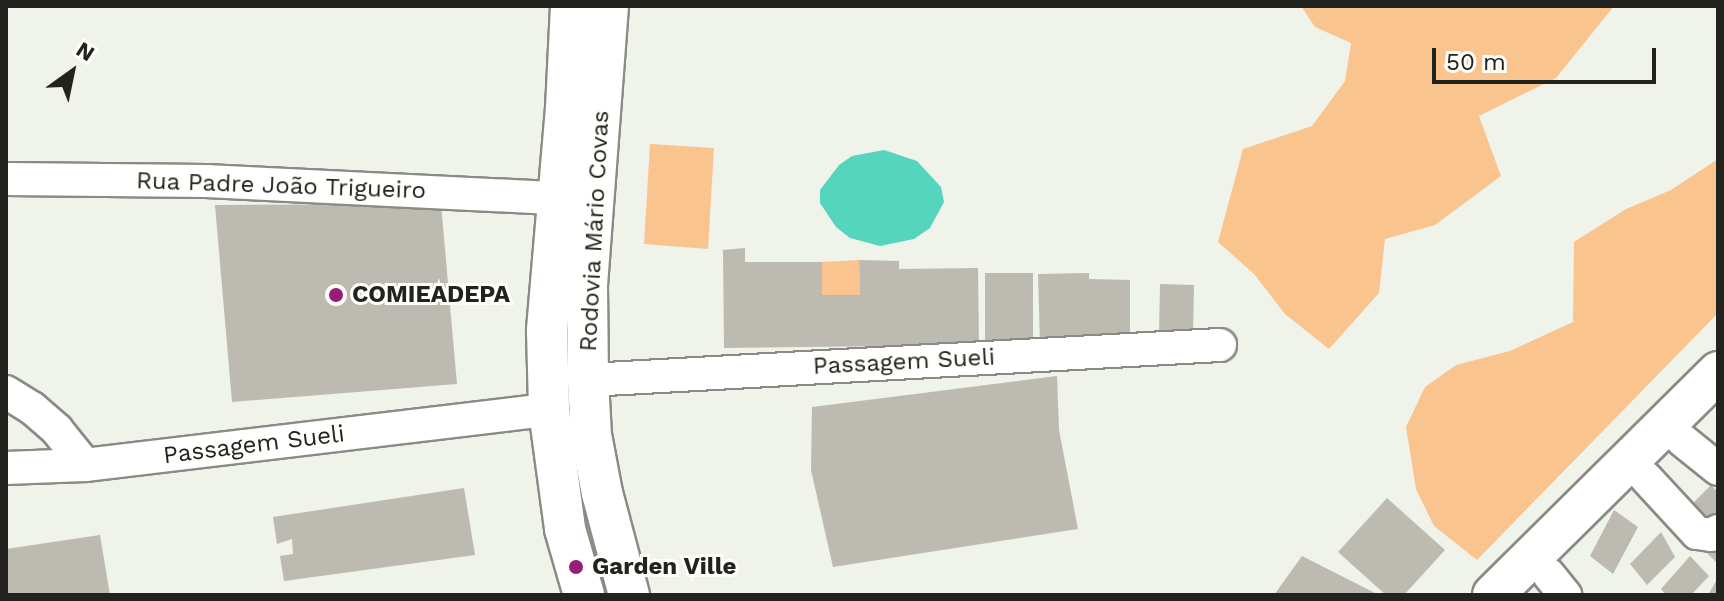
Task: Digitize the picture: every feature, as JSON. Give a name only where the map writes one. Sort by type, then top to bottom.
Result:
[{"type":"main road","name":"Rodovia Mário Covas","points":[[571,6],[566,108],[547,331],[549,410],[565,529],[584,595]]},
{"type":"main road","name":"Rodovia Mário Covas","points":[[608,6],[587,286],[588,380],[591,435],[602,493],[629,595]]},
{"type":"main road","points":[[1493,595],[1718,372]]},
{"type":"main road","points":[[1548,588],[1718,403]]},
{"type":"street","name":"Rua Padre João Trigueiro","points":[[6,179],[206,181],[557,198]]},
{"type":"street","name":"Passagem Sueli","points":[[588,380],[1220,345]]},
{"type":"street","points":[[6,392],[32,408],[57,430],[85,465]]},
{"type":"street","name":"Passagem Sueli","points":[[6,468],[85,465],[549,410]]},
{"type":"street","points":[[1682,440],[1718,469]]},
{"type":"street","points":[[1646,478],[1697,533],[1711,535],[1718,531]]},
{"type":"shaded area","points":[[1301,6],[1614,6],[1556,78],[1479,116],[1501,176],[1435,225],[1385,239],[1379,293],[1329,349],[1285,314],[1254,274],[1218,242],[1243,149],[1312,126],[1345,81],[1351,43],[1315,27]]},
{"type":"shaded area","points":[[650,144],[714,148],[708,249],[644,244]]},
{"type":"shaded area","points":[[884,150],[917,161],[941,187],[944,202],[930,228],[914,239],[880,246],[850,238],[836,227],[820,203],[820,190],[839,165],[852,156]]},
{"type":"shaded area","points":[[1718,159],[1718,313],[1477,560],[1434,526],[1416,489],[1406,427],[1425,387],[1456,365],[1510,351],[1573,322],[1574,242],[1626,209],[1671,190]]},
{"type":"shaded area","points":[[859,260],[860,295],[822,295],[822,262]]},
{"type":"building","name":"COMIEADEPA","points":[[441,204],[457,384],[232,402],[215,205]]},
{"type":"building","points":[[745,248],[745,262],[822,262],[822,295],[860,295],[859,260],[899,261],[899,269],[978,268],[979,345],[724,348],[723,250]]},
{"type":"building","points":[[985,273],[1033,273],[1033,346],[985,346]]},
{"type":"building","points":[[1089,273],[1089,279],[1130,280],[1130,344],[1040,344],[1038,274]]},
{"type":"building","points":[[1160,284],[1194,285],[1193,338],[1159,337]]},
{"type":"building","points":[[1057,376],[1059,430],[1078,529],[833,567],[811,470],[812,407]]},
{"type":"building","points":[[1711,485],[1718,492],[1718,564],[1675,521]]},
{"type":"building","points":[[464,488],[475,555],[284,581],[280,556],[293,554],[292,539],[277,544],[273,517]]},
{"type":"building","points":[[1387,498],[1445,550],[1404,595],[1386,595],[1338,552]]},
{"type":"building","points":[[1614,510],[1638,527],[1613,574],[1590,556]]},
{"type":"building","points":[[1661,532],[1675,557],[1647,585],[1630,564]]},
{"type":"building","points":[[100,535],[110,595],[6,595],[6,549]]},
{"type":"building","points":[[1302,556],[1379,595],[1274,595]]},
{"type":"building","points":[[1690,556],[1709,576],[1691,595],[1666,595],[1661,589]]},
{"type":"building","points":[[1716,581],[1718,595],[1708,595]]},
{"type":"place","name":"COMIEADEPA","points":[[336,295]]},
{"type":"place","name":"Garden Ville","points":[[576,567]]}]
